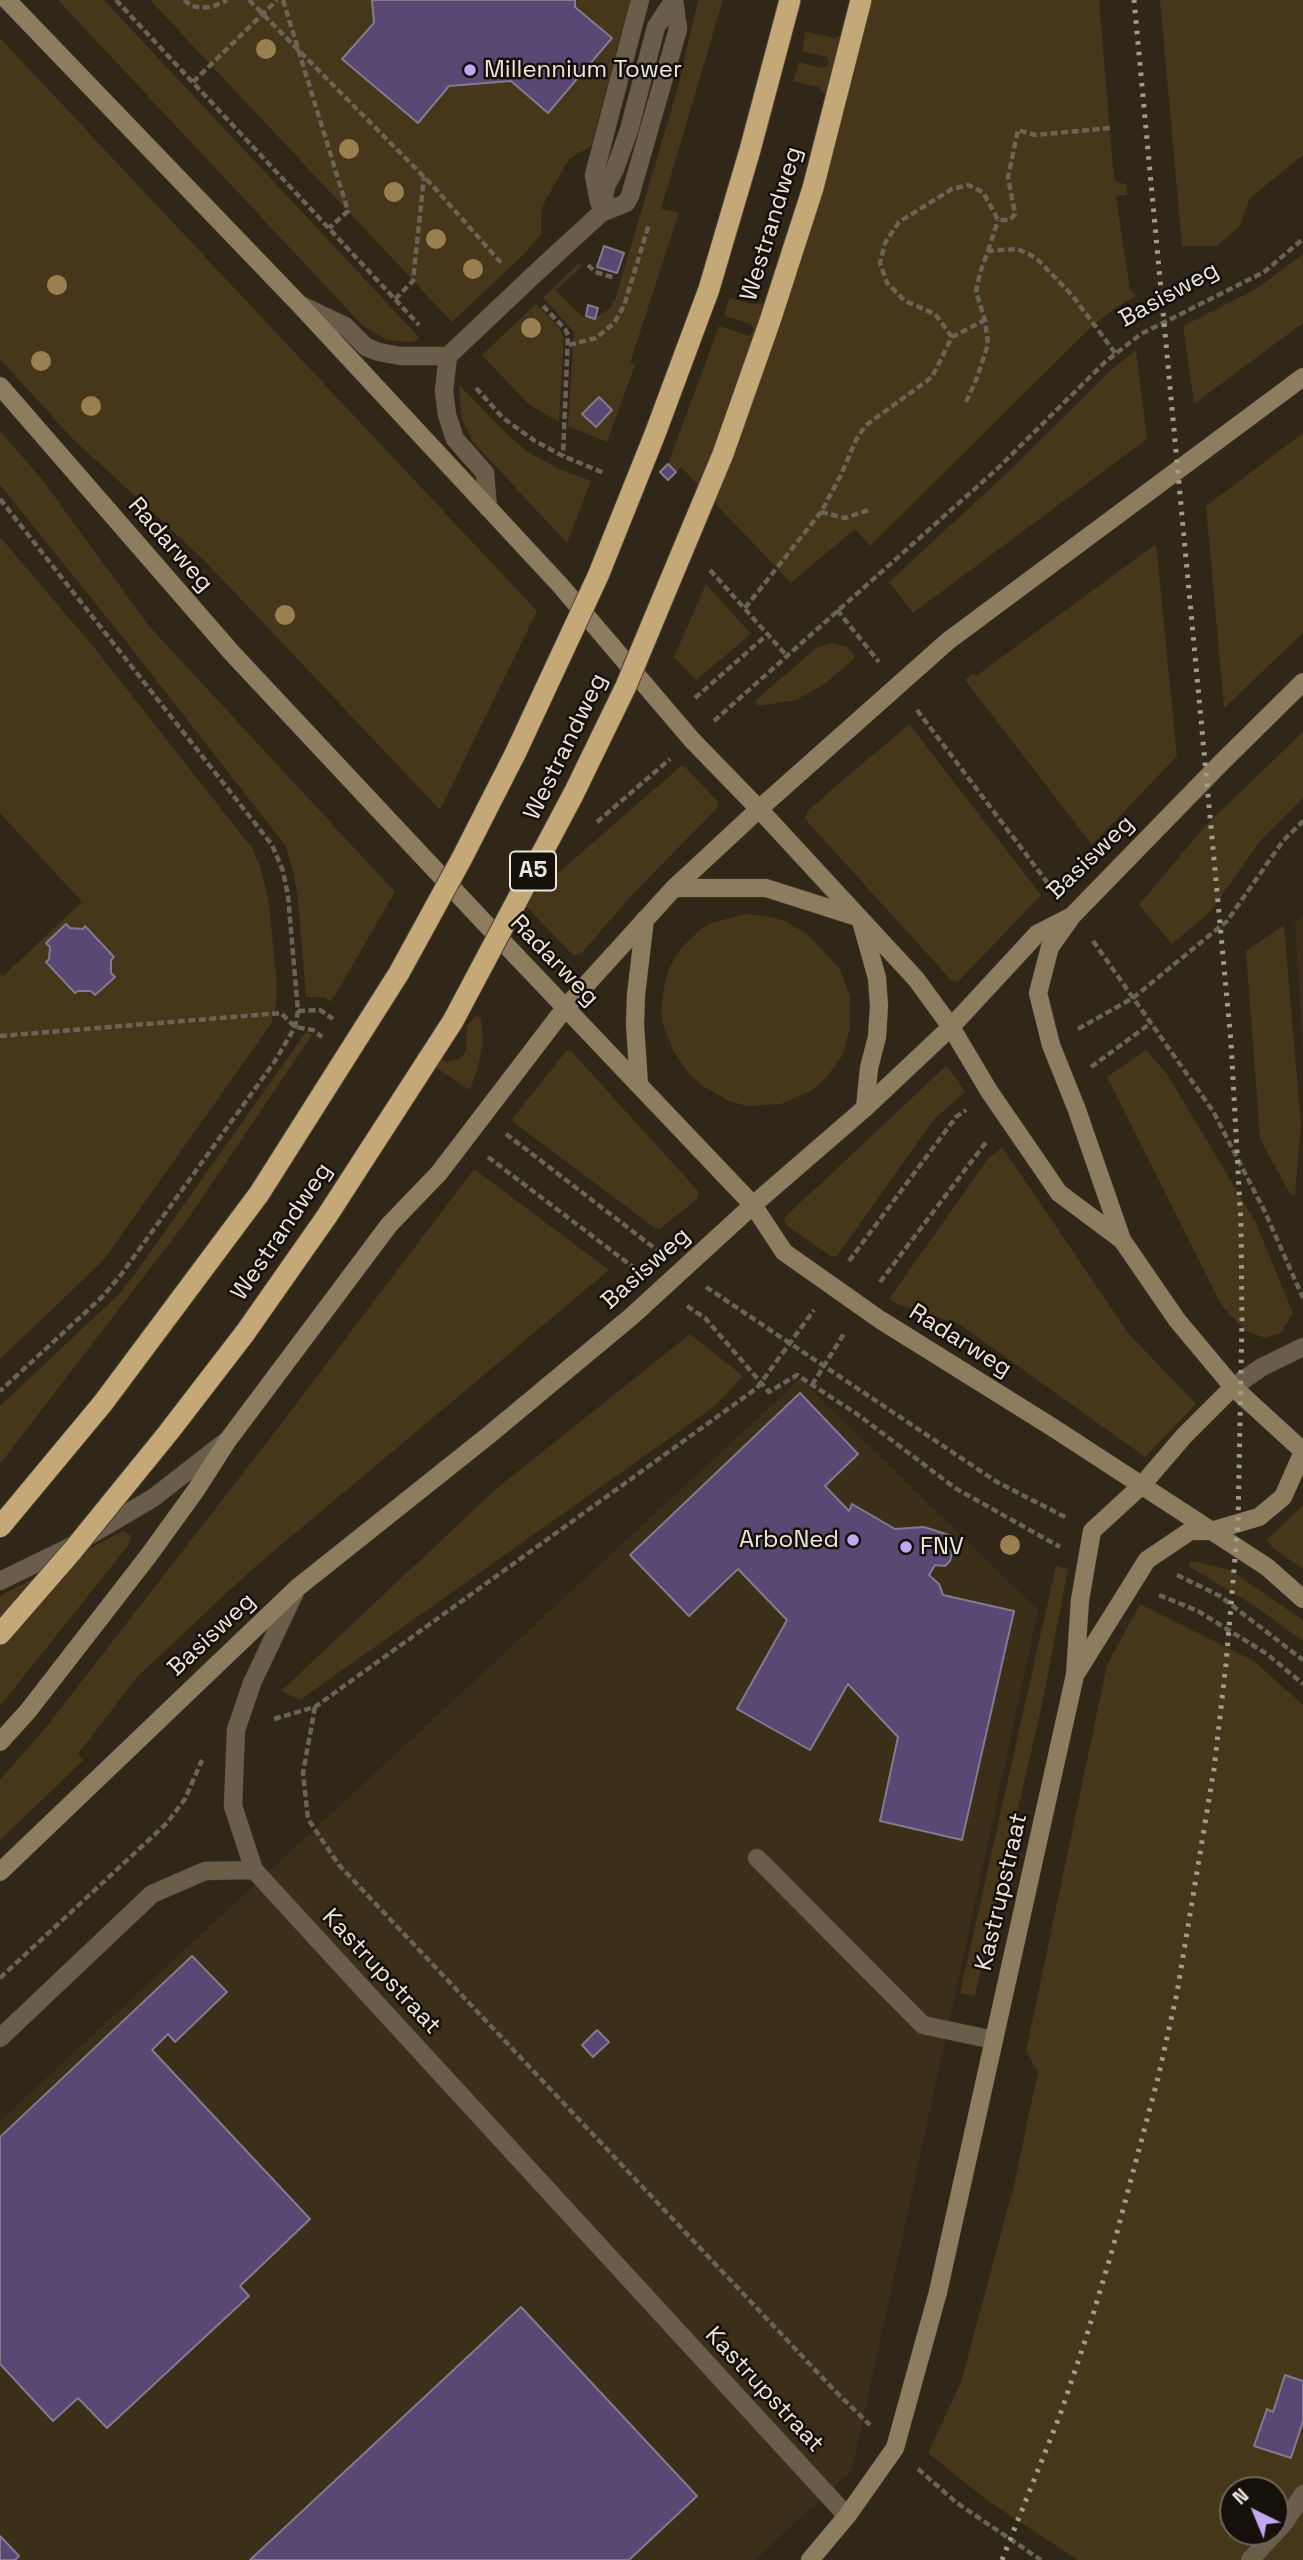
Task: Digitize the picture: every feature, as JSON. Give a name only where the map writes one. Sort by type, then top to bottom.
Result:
[{"type":"highway","name":"Westrandweg","points":[[0,1527],[103,1403],[259,1194],[399,973],[462,858],[516,752],[598,576],[655,433],[709,289],[790,0]]},
{"type":"highway","name":"Westrandweg","points":[[0,1634],[73,1550],[168,1433],[245,1333],[327,1216],[453,1021],[561,817],[631,674],[723,454],[813,188],[861,0]]},
{"type":"street","points":[[7,0],[300,305],[560,585],[692,740],[759,808],[916,979],[951,1027],[989,1091],[1059,1193],[1122,1240]]},
{"type":"street","points":[[601,213],[593,175],[640,0]]},
{"type":"street","points":[[488,508],[485,473],[455,439],[447,415],[444,391],[447,356],[601,213],[626,204],[638,175],[678,29],[674,0]]},
{"type":"street","points":[[601,213],[606,186],[629,130],[656,27],[674,0]]},
{"type":"street","points":[[300,305],[345,326],[366,347],[379,352],[400,356],[447,356]]},
{"type":"street","points":[[0,1742],[28,1711],[149,1555],[228,1440],[389,1225],[439,1173],[565,1009],[674,888],[759,808],[948,641],[1303,377]]},
{"type":"street","name":"Radarweg","points":[[0,386],[232,653],[565,1009],[753,1205],[784,1252],[831,1286],[1267,1567],[1303,1599]]},
{"type":"street","name":"Basisweg","points":[[0,1871],[297,1588],[489,1435],[632,1316],[753,1205],[865,1108],[951,1027],[1037,934],[1072,916],[1303,682]]},
{"type":"street","points":[[674,888],[766,888],[860,918]]},
{"type":"street","points":[[1072,916],[1050,947],[1038,993],[1051,1045],[1122,1240],[1177,1320],[1233,1387],[1303,1451],[1283,1497],[1259,1517],[1211,1531]]},
{"type":"street","points":[[860,918],[877,978],[880,1006],[865,1108]]},
{"type":"street","points":[[639,1086],[636,995],[645,919]]},
{"type":"street","points":[[1092,1531],[1142,1485],[1184,1436],[1233,1387],[1262,1367],[1303,1347]]},
{"type":"street","points":[[0,1581],[68,1548],[153,1498],[228,1440]]},
{"type":"street","name":"Kastrupstraat","points":[[297,1588],[252,1684],[236,1730],[233,1806],[254,1870],[847,2516],[895,2448],[938,2292],[1075,1675],[1080,1600],[1092,1531]]},
{"type":"street","name":"Kastrupstraat","points":[[1075,1675],[1147,1560],[1190,1531],[1211,1531]]},
{"type":"street","points":[[757,1858],[923,2025],[994,2040]]},
{"type":"street","points":[[0,2038],[152,1894],[205,1871],[254,1870]]},
{"type":"street","points":[[1250,2560],[1285,2522],[1303,2494]]},
{"type":"street","points":[[810,2560],[847,2516]]},
{"type":"path","points":[[117,0],[503,418],[535,441]]},
{"type":"path","points":[[184,0],[201,8],[227,0]]},
{"type":"path","points":[[249,0],[424,177],[565,329],[568,335],[562,456]]},
{"type":"path","points":[[193,82],[276,0]]},
{"type":"path","points":[[283,0],[348,211],[329,228]]},
{"type":"path","points":[[998,220],[1010,220],[1015,214],[1008,177],[1017,130],[1035,135],[1110,128]]},
{"type":"path","points":[[395,299],[413,281],[424,177]]},
{"type":"path","points":[[952,337],[935,314],[905,301],[887,283],[880,263],[885,243],[899,222],[953,189],[968,185],[983,192],[998,220],[976,292],[985,320],[988,344],[966,402]]},
{"type":"path","name":"Basisweg","points":[[787,656],[997,469],[1105,362],[1141,334],[1264,272],[1303,239]]},
{"type":"path","points":[[988,251],[1017,249],[1038,260],[1072,295],[1115,354]]},
{"type":"path","points":[[745,608],[821,512],[865,426],[932,377],[952,337],[985,320]]},
{"type":"path","points":[[0,499],[272,845],[283,871],[288,896],[298,1011],[295,1027],[275,1061],[128,1266],[102,1297],[0,1391]]},
{"type":"path","points":[[821,512],[845,518],[870,509]]},
{"type":"path","points":[[837,610],[899,685],[1072,916],[1103,953],[1213,1111],[1265,1212],[1303,1296]]},
{"type":"path","points":[[674,717],[768,634]]},
{"type":"path","points":[[1051,1045],[1133,998],[1227,921],[1283,841],[1303,821]]},
{"type":"path","points":[[1067,1084],[1151,1023]]},
{"type":"path","points":[[0,1978],[167,1823],[184,1799],[201,1762],[215,1742],[236,1730],[315,1707],[757,1388],[956,1117],[989,1091]]},
{"type":"path","points":[[483,1117],[682,1269],[789,1345],[998,1482],[1092,1531]]},
{"type":"path","points":[[813,1385],[862,1306],[983,1143],[1010,1122]]},
{"type":"path","points":[[797,1375],[857,1414],[955,1488],[1086,1561]]},
{"type":"path","points":[[1147,1560],[1220,1596],[1303,1660]]},
{"type":"path","points":[[1132,1583],[1198,1611],[1267,1654],[1303,1684]]},
{"type":"path","points":[[315,1707],[303,1773],[308,1819],[339,1865],[835,2391],[957,2503],[1041,2560]]},
{"type":"shaded area","points":[[58,0],[104,0],[418,336],[418,340],[387,340],[363,326]]},
{"type":"shaded area","points":[[150,0],[372,0],[374,23],[343,59],[418,123],[449,86],[511,81],[548,113],[612,38],[575,7],[575,0],[630,0],[591,146],[569,159],[543,205],[541,234],[524,254],[452,322]]},
{"type":"shaded area","points":[[698,0],[723,0],[661,209],[679,213],[630,363],[635,365],[607,442],[568,426],[574,332],[543,298],[579,263],[582,266],[556,290],[576,311],[583,317],[595,318],[609,309],[615,300],[678,87]]},
{"type":"shaded area","points":[[853,0],[1099,0],[1115,181],[1127,185],[1127,195],[1116,196],[1130,290],[1136,296],[1115,308],[1089,329],[870,546],[855,529],[791,583],[681,467],[676,472],[668,464],[719,326],[749,336],[754,331],[751,324],[724,316],[799,62],[822,68],[829,64],[827,57],[802,51],[806,29]]},
{"type":"shaded area","points":[[1160,0],[1303,0],[1303,155],[1250,198],[1240,226],[1217,246],[1182,246]]},
{"type":"shaded area","points":[[0,38],[537,611],[440,810],[205,561],[72,438],[0,359]]},
{"type":"shaded area","points":[[1303,254],[1303,323],[1194,404],[1183,326],[1256,289]]},
{"type":"shaded area","points":[[536,304],[559,327],[564,338],[559,422],[528,404],[482,355]]},
{"type":"shaded area","points":[[1136,350],[1147,439],[913,613],[889,582],[1007,473],[1112,369]]},
{"type":"shaded area","points":[[459,385],[528,452],[557,468],[591,481],[567,543],[473,442],[461,417]]},
{"type":"shaded area","points":[[0,431],[41,478],[149,626],[395,892],[331,1002],[324,997],[306,997],[298,900],[285,845],[0,485]]},
{"type":"shaded area","points":[[1303,433],[1303,633],[1224,708],[1206,506]]},
{"type":"shaded area","points":[[0,537],[92,645],[252,848],[268,897],[277,982],[276,1005],[271,1024],[103,1261],[0,1359],[0,974],[3,976],[82,902],[0,813]]},
{"type":"shaded area","points":[[1156,544],[1177,756],[1092,845],[965,680],[973,673],[976,676]]},
{"type":"shaded area","points":[[706,584],[751,634],[696,680],[674,657]]},
{"type":"shaded area","points":[[831,643],[847,647],[854,654],[854,659],[823,685],[796,700],[757,706],[756,700],[816,648]]},
{"type":"shaded area","points":[[910,725],[1041,895],[958,982],[951,980],[805,819],[807,812],[830,791]]},
{"type":"shaded area","points":[[1303,732],[1303,798],[1260,841],[1210,912],[1172,944],[1139,905],[1206,825]]},
{"type":"shaded area","points":[[681,766],[718,802],[717,808],[631,896],[581,954],[573,955],[526,906],[526,901]]},
{"type":"shaded area","points":[[745,914],[785,921],[807,934],[840,969],[850,996],[850,1028],[842,1056],[825,1079],[811,1091],[781,1104],[746,1106],[727,1100],[703,1086],[689,1074],[674,1052],[663,1025],[661,1009],[665,983],[669,968],[682,947],[711,923]]},
{"type":"shaded area","points":[[1303,915],[1303,1052],[1295,923]]},
{"type":"shaded area","points":[[1284,925],[1301,1125],[1295,1195],[1289,1192],[1260,1139],[1246,951]]},
{"type":"shaded area","points":[[476,1016],[481,1018],[483,1042],[477,1071],[468,1089],[416,1054],[421,1050],[447,1062],[461,1058],[466,1051],[467,1026]]},
{"type":"shaded area","points":[[306,1032],[312,1035],[185,1223],[0,1464],[0,1406],[118,1295],[132,1278]]},
{"type":"shaded area","points":[[567,1050],[572,1052],[699,1192],[697,1199],[660,1229],[655,1228],[513,1122],[513,1118]]},
{"type":"shaded area","points":[[1146,1050],[1167,1074],[1255,1221],[1293,1313],[1281,1333],[1265,1338],[1246,1331],[1222,1306],[1107,1077]]},
{"type":"shaded area","points":[[948,1067],[964,1093],[935,1118],[837,1256],[832,1257],[786,1225],[784,1218]]},
{"type":"shaded area","points":[[1002,1147],[1129,1334],[1196,1404],[1145,1457],[959,1324],[889,1299],[987,1160]]},
{"type":"shaded area","points":[[474,1169],[609,1270],[249,1572],[137,1677],[78,1754],[84,1760],[0,1840],[0,1780],[47,1726]]},
{"type":"shaded area","points":[[690,1334],[743,1376],[715,1406],[300,1700],[281,1691],[496,1489]]},
{"type":"shaded area","points":[[800,1379],[1038,1610],[852,2470],[755,2560],[0,2560],[0,2121]]},
{"type":"shaded area","points":[[1303,1505],[1303,1569],[1272,1547],[1267,1540]]},
{"type":"shaded area","points":[[123,1531],[132,1536],[127,1547],[0,1706],[0,1596]]},
{"type":"shaded area","points":[[1194,1561],[1230,1570],[1303,1620],[1303,1641],[1253,1605],[1190,1567],[1189,1563]]},
{"type":"shaded area","points":[[1056,1566],[1068,1569],[1043,1700],[975,1996],[960,1993]]},
{"type":"shaded area","points":[[1140,1604],[1254,1661],[1303,1705],[1303,2560],[1078,2560],[988,2501],[928,2453],[961,2382],[1014,2185],[1038,2072],[1026,2051],[1107,1665]]},
{"type":"pier","points":[[795,0],[856,0],[842,35],[834,38],[804,31],[794,19]]},
{"type":"pier","points":[[792,81],[819,87],[829,100],[767,303],[752,304],[730,298],[721,284],[771,102],[780,89]]},
{"type":"building","name":"Millennium Tower","points":[[372,0],[575,0],[575,7],[612,38],[548,113],[511,81],[449,86],[418,123],[342,59],[374,23]]},
{"type":"building","points":[[604,246],[624,253],[617,273],[597,267]]},
{"type":"building","points":[[588,305],[598,308],[595,319],[586,316]]},
{"type":"building","points":[[599,397],[612,410],[596,427],[582,414]]},
{"type":"building","points":[[668,464],[676,472],[668,480],[660,472]]},
{"type":"building","points":[[66,924],[70,928],[83,929],[85,926],[114,957],[111,960],[111,973],[115,977],[95,995],[91,991],[75,993],[46,962],[49,959],[50,947],[46,943]]},
{"type":"building","points":[[800,1393],[858,1454],[825,1486],[849,1511],[852,1504],[895,1529],[924,1527],[952,1536],[946,1545],[952,1553],[950,1561],[945,1566],[935,1565],[929,1575],[939,1584],[943,1595],[1014,1611],[962,1840],[880,1821],[898,1737],[848,1684],[810,1750],[737,1709],[787,1620],[738,1569],[689,1616],[630,1555]]},
{"type":"building","points":[[192,1956],[227,1992],[175,2042],[168,2034],[152,2050],[310,2219],[240,2286],[249,2296],[107,2428],[78,2398],[53,2421],[0,2364],[0,2137]]},
{"type":"building","points":[[597,2030],[609,2042],[593,2057],[582,2045]]},
{"type":"building","points":[[521,2307],[697,2496],[629,2560],[250,2560]]},
{"type":"building","points":[[1285,2375],[1303,2381],[1303,2421],[1291,2458],[1254,2446],[1267,2409],[1273,2412]]},
{"type":"building","points":[[0,2536],[19,2556],[15,2560],[0,2560]]},
{"type":"railway","points":[[1002,2560],[1060,2415],[1086,2338],[1158,2078],[1177,1993],[1214,1769],[1238,1522],[1241,1225],[1231,1042],[1134,0]]},
{"type":"place","name":"Millennium Tower","points":[[470,70]]},
{"type":"place","name":"ArboNed","points":[[853,1540]]},
{"type":"place","name":"FNV","points":[[906,1547]]}]
